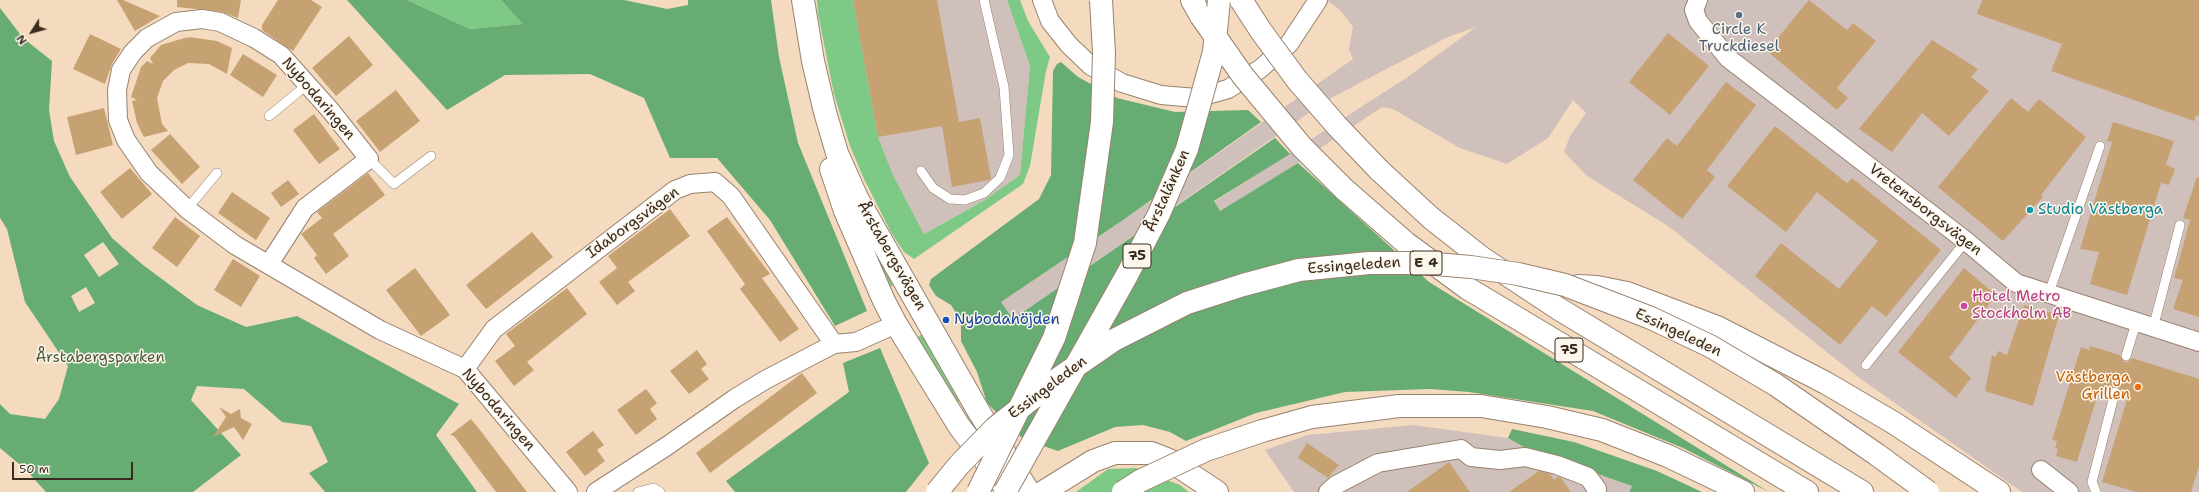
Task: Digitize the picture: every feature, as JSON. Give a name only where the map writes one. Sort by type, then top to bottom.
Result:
[{"type":"main road","name":"Årstabergsvägen","points":[[795,0],[804,67],[812,105],[844,211],[884,301],[896,324],[959,426],[1009,492]]},
{"type":"main road","name":"Årstabergsvägen","points":[[803,0],[813,61],[825,112],[837,153],[875,231],[979,412],[1029,492]]},
{"type":"main road","points":[[978,492],[1054,338],[1084,243],[1102,122],[1104,53],[1102,0]]},
{"type":"main road","name":"Årstalänken","points":[[1005,492],[1127,275],[1159,214],[1188,149],[1214,52],[1219,0]]},
{"type":"main road","name":"75","points":[[1241,0],[1297,80],[1336,126],[1379,170],[1431,218],[1482,258],[1559,309],[1862,492]]},
{"type":"main road","name":"75","points":[[1196,8],[1248,82],[1302,148],[1344,189],[1406,243],[1467,288],[1807,492]]},
{"type":"main road","name":"Essingeleden","points":[[937,492],[959,465],[995,428],[1053,382],[1114,340],[1187,303],[1243,285],[1299,270],[1369,263],[1423,263],[1471,267],[1518,274],[1564,285],[1651,318],[1710,346],[1776,385],[1928,492]]},
{"type":"main road","points":[[1564,285],[1597,287],[1626,293],[1717,327],[1846,395],[1894,423],[1997,491]]},
{"type":"main road","points":[[896,324],[922,312]]},
{"type":"main road","points":[[1123,492],[1140,481],[1206,450],[1262,431],[1312,417],[1399,406],[1481,406],[1540,416],[1602,430],[1668,456],[1743,492]]},
{"type":"main road","points":[[1043,492],[1093,461],[1115,454],[1134,452],[1150,453],[1169,460],[1217,492]]},
{"type":"street","points":[[1042,0],[1050,21],[1069,45],[1091,66],[1122,83],[1161,94],[1196,98],[1228,89],[1260,69],[1289,44],[1305,22],[1318,0]]},
{"type":"street","name":"Vretensborgsvägen","points":[[1696,5],[1701,27],[1728,58],[1966,241],[2016,283],[2136,323],[2199,342]]},
{"type":"street","name":"Nybodaringen","points":[[369,159],[308,84],[281,55],[254,38],[220,22],[202,19],[176,22],[159,30],[133,52],[121,70],[117,90],[118,120],[126,140],[149,173],[187,209],[235,245],[380,330],[465,369],[568,492]]},
{"type":"street","points":[[269,264],[305,208],[369,159]]},
{"type":"street","name":"Idaborgsvägen","points":[[465,369],[494,329],[675,190],[690,184],[716,182],[731,196],[834,344]]},
{"type":"street","points":[[596,492],[667,446],[734,399],[834,344],[856,342],[896,324]]},
{"type":"street","points":[[1337,490],[1378,463],[1461,449],[1471,456],[1500,460],[1525,457],[1557,465],[1588,477],[1597,489],[1596,492]]},
{"type":"street","points":[[2041,470],[2070,492]]},
{"type":"lane","points":[[921,171],[933,188],[944,196],[950,199],[965,200],[984,193],[1000,178],[1009,155],[1004,87],[984,0]]},
{"type":"lane","points":[[268,116],[308,84]]},
{"type":"lane","points":[[2049,294],[2100,146]]},
{"type":"lane","name":"Nybodaringen","points":[[369,159],[394,184],[431,156]]},
{"type":"lane","points":[[187,209],[217,173]]},
{"type":"lane","points":[[2153,328],[2180,224]]},
{"type":"lane","points":[[1866,365],[1966,241]]},
{"type":"lane","points":[[2126,356],[2136,323]]},
{"type":"lane","points":[[2096,492],[2092,482],[2115,392]]},
{"type":"lane","points":[[638,492],[652,488],[660,492]]},
{"type":"shaded area","points":[[853,0],[1007,0],[1030,66],[1020,175],[983,201],[924,234],[893,175],[878,137]]},
{"type":"shaded area","points":[[1326,0],[2199,0],[2199,492],[2022,492],[1862,380],[1668,226],[1587,176],[1564,152],[1570,136],[1586,113],[1573,100],[1548,138],[1507,164],[1460,148],[1393,109],[1382,107],[1298,163],[1220,211],[1214,202],[1406,78],[1476,27],[1448,37],[1329,99],[1013,319],[1001,302],[1123,220],[1353,59],[1349,50],[1353,27],[1340,10]]},
{"type":"shaded area","points":[[1413,425],[1508,438],[1529,450],[1632,486],[1629,492],[1294,492],[1265,450],[1308,435]]},
{"type":"green space","points":[[347,0],[407,0],[470,29],[523,24],[501,0],[624,0],[667,9],[688,5],[688,0],[771,0],[779,57],[798,143],[867,311],[835,326],[770,220],[717,158],[670,158],[644,98],[590,74],[505,75],[447,110]]},
{"type":"green space","points":[[407,0],[501,0],[524,24],[470,29]]},
{"type":"green space","points":[[817,0],[853,0],[878,137],[893,175],[924,234],[983,201],[1020,175],[1030,66],[1007,0],[1020,0],[1028,21],[1050,57],[1046,71],[1030,166],[1023,184],[914,259],[904,252],[892,234],[864,179],[850,146],[834,94],[818,14]]},
{"type":"green space","name":"Årstabergsparken","points":[[0,8],[23,38],[52,61],[49,110],[54,141],[70,177],[112,238],[143,265],[197,305],[246,327],[297,316],[459,404],[436,435],[477,492],[325,492],[309,473],[328,462],[311,426],[282,422],[244,389],[197,386],[191,400],[241,455],[193,492],[46,492],[25,469],[0,448],[0,404],[10,414],[45,419],[59,399],[68,366],[25,302],[7,229],[0,218]],"holes":[[[103,242],[119,264],[99,277],[84,255]],[[86,287],[95,303],[79,312],[71,296]]]},
{"type":"green space","points":[[1061,62],[1078,77],[1117,98],[1175,112],[1248,110],[1261,122],[1123,220],[1001,302],[1013,319],[1275,138],[1290,154],[1214,201],[1220,211],[1298,163],[1429,282],[1769,492],[1683,448],[1593,411],[1469,392],[1430,389],[1345,392],[1256,413],[1186,441],[1170,432],[1143,425],[1115,427],[1058,451],[1023,439],[987,403],[977,372],[961,341],[961,326],[959,318],[951,305],[936,296],[929,285],[931,279],[1039,199],[1051,175],[1053,71],[1057,64]]},
{"type":"green space","points":[[863,226],[894,285],[889,287]]},
{"type":"green space","points":[[925,331],[933,346],[941,369],[959,401],[957,404],[916,339]]},
{"type":"green space","points":[[880,348],[929,463],[906,492],[735,492],[726,481],[849,392],[843,363]]},
{"type":"green space","points":[[1512,429],[1574,442],[1657,471],[1702,492],[1629,492],[1632,486],[1529,450],[1508,438]]},
{"type":"green space","points":[[1136,468],[1180,485],[1189,492],[1076,492],[1108,469]]},
{"type":"building","points":[[117,0],[123,0],[160,16],[135,31]]},
{"type":"building","points":[[177,0],[241,0],[238,18],[222,12],[177,7]]},
{"type":"building","points":[[278,0],[311,0],[322,7],[293,51],[262,30],[262,25]]},
{"type":"building","points":[[853,0],[937,0],[959,122],[980,118],[991,178],[989,180],[952,187],[942,126],[878,137]]},
{"type":"building","points":[[1809,0],[1847,30],[1853,23],[1876,41],[1837,88],[1848,98],[1837,110],[1767,51]]},
{"type":"building","points":[[1982,0],[2199,0],[2199,116],[2196,115],[2194,121],[2051,71],[2062,44],[1977,14]]},
{"type":"building","points":[[1668,33],[1709,66],[1670,115],[1629,82]]},
{"type":"building","points":[[90,34],[121,49],[112,64],[105,84],[73,69]]},
{"type":"building","points":[[349,36],[373,65],[336,96],[312,68]]},
{"type":"building","points":[[188,37],[189,39],[189,37],[217,41],[232,48],[227,74],[209,64],[188,63],[174,70],[163,81],[157,98],[162,124],[168,131],[144,137],[137,123],[132,101],[137,100],[131,97],[141,67],[147,61],[153,64],[150,58],[161,45]]},
{"type":"building","points":[[1932,40],[1978,69],[1971,77],[1989,91],[1949,136],[1922,113],[1892,152],[1859,129]]},
{"type":"building","points":[[243,54],[277,75],[263,97],[230,75]]},
{"type":"building","points":[[1726,82],[1756,105],[1707,170],[1715,177],[1682,219],[1633,180],[1667,138],[1677,146]]},
{"type":"building","points":[[396,90],[420,121],[380,152],[356,121]]},
{"type":"building","points":[[2011,98],[2028,112],[2039,99],[2086,137],[2041,195],[2043,197],[2003,241],[1938,187]]},
{"type":"building","points":[[104,108],[113,145],[76,155],[67,117]]},
{"type":"building","points":[[314,114],[340,149],[319,164],[293,130]]},
{"type":"building","points":[[2113,122],[2174,141],[2166,164],[2175,169],[2169,185],[2161,183],[2127,295],[2090,284],[2099,252],[2080,249],[2112,142],[2107,141]]},
{"type":"building","points":[[1775,126],[1847,183],[1852,178],[1941,250],[1886,317],[1872,306],[1840,345],[1755,276],[1781,243],[1839,289],[1878,241],[1817,192],[1786,232],[1727,186]]},
{"type":"building","points":[[170,134],[200,167],[182,184],[151,150]]},
{"type":"building","points":[[130,168],[152,194],[122,219],[100,192]]},
{"type":"building","points":[[368,173],[385,195],[333,234],[349,256],[326,274],[314,258],[317,255],[301,234],[322,218],[317,212]]},
{"type":"building","points":[[2197,177],[2199,178],[2199,317],[2173,309],[2183,280],[2174,278],[2190,220],[2183,218]]},
{"type":"building","points":[[288,180],[299,194],[281,207],[271,193]]},
{"type":"building","points":[[232,192],[270,218],[256,240],[218,213]]},
{"type":"building","points":[[670,209],[690,236],[628,282],[635,291],[617,305],[599,282],[617,268],[608,256]]},
{"type":"building","points":[[175,217],[200,236],[177,267],[152,248]]},
{"type":"building","points":[[727,217],[770,274],[762,278],[799,329],[780,342],[740,289],[745,284],[707,231]]},
{"type":"building","points":[[532,232],[553,257],[486,309],[466,285]]},
{"type":"building","points":[[233,259],[260,276],[241,307],[214,290]]},
{"type":"building","points":[[415,268],[450,315],[421,336],[386,290]]},
{"type":"building","points":[[1964,268],[1996,295],[1949,358],[1971,378],[1956,398],[1898,352]]},
{"type":"building","points":[[567,288],[587,314],[527,362],[534,370],[514,386],[495,361],[515,346],[506,334]]},
{"type":"building","points":[[2024,305],[2059,315],[2033,406],[1985,391],[1992,355],[1996,357],[1998,351],[2007,355]]},
{"type":"building","points":[[2090,346],[2120,355],[2124,362],[2128,362],[2132,358],[2199,379],[2199,466],[2191,492],[2136,492],[2102,482],[2128,396],[2121,394],[2121,390],[2117,386],[2113,386],[2109,390],[2100,387],[2077,462],[2056,456],[2058,449],[2055,448],[2057,441],[2052,440],[2081,347],[2089,350]]},
{"type":"building","points":[[697,350],[707,364],[701,369],[709,379],[689,394],[670,371]]},
{"type":"building","points":[[802,373],[817,393],[710,473],[696,453]]},
{"type":"building","points":[[646,389],[657,403],[650,409],[657,419],[636,435],[617,410]]},
{"type":"building","points":[[219,407],[231,414],[240,409],[241,418],[252,424],[243,440],[234,427],[213,437],[226,417]]},
{"type":"building","points":[[471,419],[527,492],[496,492],[454,436],[450,435]]},
{"type":"building","points":[[593,431],[604,445],[597,450],[605,461],[585,476],[566,452]]},
{"type":"building","points":[[1307,443],[1339,465],[1328,478],[1298,458]]},
{"type":"building","points":[[1449,462],[1470,492],[1407,492]]},
{"type":"building","points":[[1539,471],[1550,474],[1554,480],[1558,477],[1561,478],[1571,492],[1509,492]]},
{"type":"place","name":"Circle K Truckdiesel","points":[[1739,15]]},
{"type":"place","name":"Studio Västberga","points":[[2030,210]]},
{"type":"place","name":"Hotel Metro Stockholm AB","points":[[1964,306]]},
{"type":"place","name":"Nybodahöjden","points":[[946,320]]},
{"type":"place","name":"Västberga Grillen","points":[[2138,387]]}]
